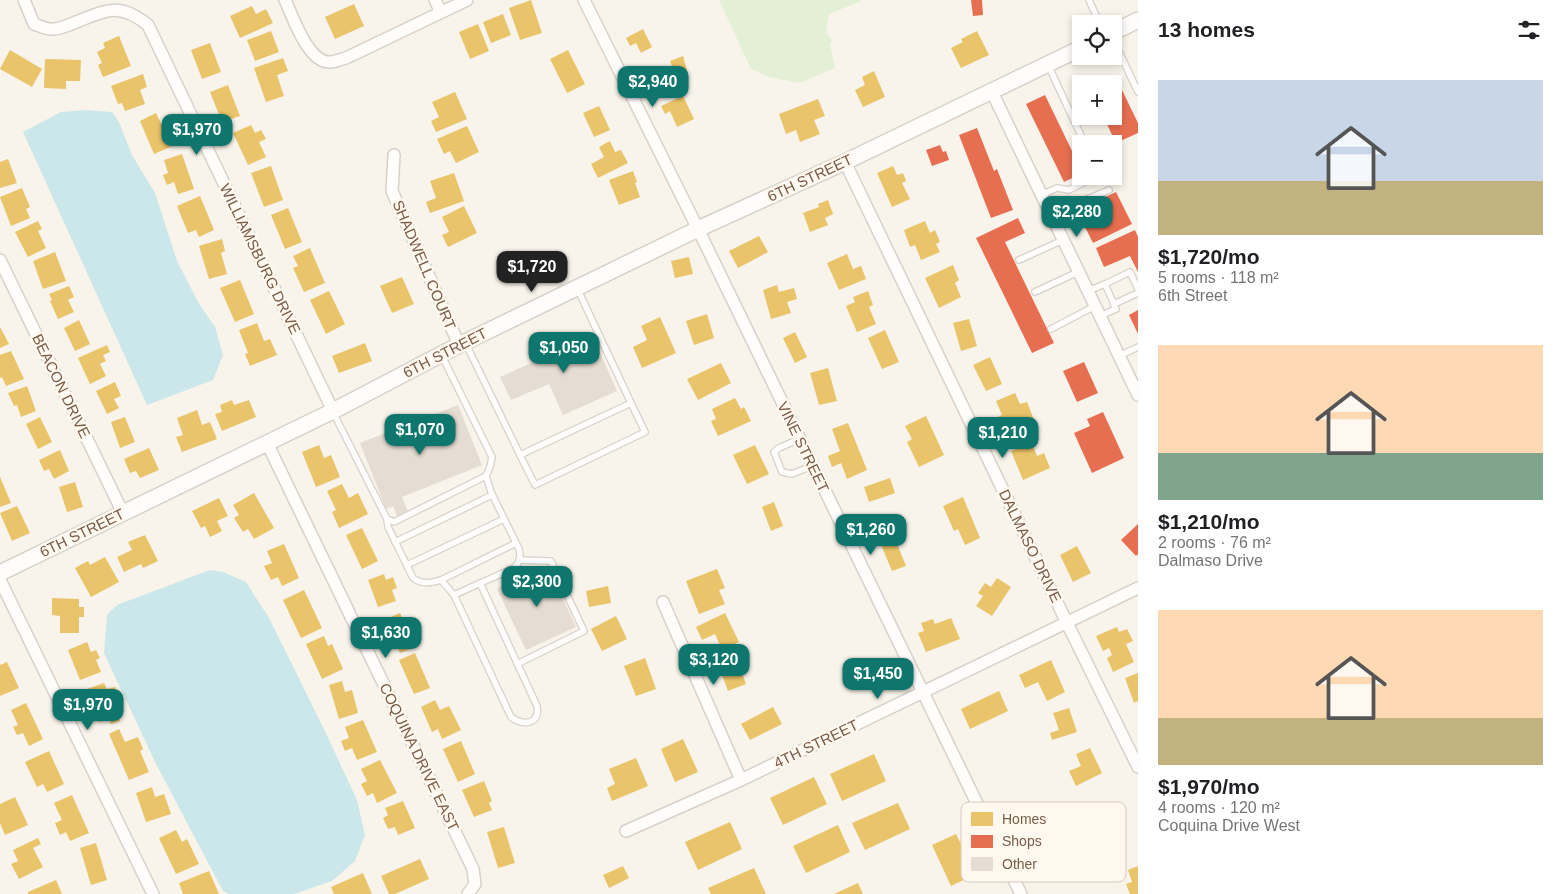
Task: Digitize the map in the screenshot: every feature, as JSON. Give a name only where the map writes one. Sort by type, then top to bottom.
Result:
[{"type":"street","name":"WILLIAMSBURG DRIVE","points":[[24,0],[34,24],[51,30],[104,11],[120,9],[136,15],[148,25],[333,411]]},
{"type":"street","points":[[284,0],[307,46],[317,59],[330,62],[346,58],[467,0]]},
{"type":"street","points":[[435,0],[441,12]]},
{"type":"street","name":"VINE STREET","points":[[584,0],[698,229],[976,802]]},
{"type":"street","points":[[1122,28],[1138,20]]},
{"type":"street","name":"6TH STREET","points":[[0,572],[333,411],[462,343],[698,229],[846,162],[1072,53]]},
{"type":"street","points":[[992,92],[1138,395]]},
{"type":"street","name":"SHADWELL COURT","points":[[394,154],[392,191],[462,343]]},
{"type":"street","name":"DALMASO DRIVE","points":[[846,162],[1138,767]]},
{"type":"street","name":"BEACON DRIVE","points":[[0,260],[123,512]]},
{"type":"street","name":"COQUINA DRIVE EAST","points":[[267,443],[473,869],[471,889]]},
{"type":"street","points":[[0,580],[153,894]]},
{"type":"street","name":"4TH STREET","points":[[626,831],[741,780],[1138,588]]},
{"type":"street","points":[[663,602],[741,780]]},
{"type":"street","name":"VINE STREET","points":[[1015,882],[1021,894]]},
{"type":"lane","points":[[1089,0],[1096,15]]},
{"type":"lane","points":[[1122,58],[1138,92]]},
{"type":"lane","points":[[1048,65],[1081,135]]},
{"type":"lane","points":[[1041,195],[1057,188],[1069,190],[1079,185]]},
{"type":"lane","points":[[1057,227],[1082,214],[1086,200],[1109,190]]},
{"type":"lane","points":[[1019,260],[1063,240]]},
{"type":"lane","points":[[1035,292],[1078,272]]},
{"type":"lane","points":[[1088,291],[1130,272],[1138,289]]},
{"type":"lane","points":[[1051,328],[1097,311],[1116,309],[1105,284]]},
{"type":"lane","points":[[462,343],[535,484],[645,432],[577,288]]},
{"type":"lane","points":[[1114,304],[1138,293]]},
{"type":"lane","points":[[1119,356],[1138,347]]},
{"type":"lane","points":[[441,354],[492,457],[486,476],[492,496],[519,549],[520,560],[514,568],[454,595]]},
{"type":"lane","points":[[520,454],[631,403]]},
{"type":"lane","points":[[333,411],[387,520],[395,542],[414,578],[419,582],[428,584],[441,580],[516,543]]},
{"type":"lane","points":[[800,439],[774,452],[782,472],[792,474],[812,466]]},
{"type":"lane","points":[[387,520],[394,522],[486,476]]},
{"type":"lane","points":[[395,542],[492,496]]},
{"type":"lane","points":[[407,565],[504,519]]},
{"type":"lane","points":[[517,664],[584,631],[551,561],[520,560]]},
{"type":"lane","points":[[441,580],[454,595],[511,717],[518,722],[528,723],[535,719],[538,713],[537,706],[480,583]]},
{"type":"green space","points":[[719,0],[860,0],[829,14],[826,32],[832,41],[830,44],[835,68],[799,83],[769,77],[751,69]]},
{"type":"water","points":[[86,110],[112,112],[119,122],[132,155],[155,193],[177,261],[198,302],[215,327],[223,355],[213,380],[147,405],[23,132],[61,112]]},
{"type":"water","points":[[210,570],[223,572],[246,582],[269,618],[357,800],[365,835],[355,861],[332,881],[294,894],[229,894],[223,891],[155,762],[104,653],[107,615],[117,605]]},
{"type":"building: Homes","points":[[531,0],[542,33],[520,40],[509,8]]},
{"type":"building: Homes","points":[[354,4],[364,26],[335,39],[325,17]]},
{"type":"building: Homes","points":[[252,6],[256,14],[266,9],[273,23],[240,38],[230,16]]},
{"type":"building: Homes","points":[[503,14],[511,35],[491,43],[483,22]]},
{"type":"building: Homes","points":[[478,24],[489,51],[470,59],[459,32]]},
{"type":"building: Homes","points":[[643,29],[652,47],[641,53],[636,43],[630,46],[626,38]]},
{"type":"building: Homes","points":[[271,31],[279,52],[255,61],[247,40]]},
{"type":"building: Homes","points":[[977,31],[989,55],[961,68],[951,48],[963,42],[961,39]]},
{"type":"building: Homes","points":[[119,36],[131,66],[103,77],[98,65],[102,63],[97,52],[105,48],[103,43]]},
{"type":"building: Homes","points":[[210,43],[221,72],[202,79],[191,50]]},
{"type":"building: Homes","points":[[10,50],[42,69],[32,87],[0,69]]},
{"type":"building: Homes","points":[[568,50],[585,84],[567,93],[550,59]]},
{"type":"building: Homes","points":[[683,56],[687,70],[675,74],[670,61]]},
{"type":"building: Homes","points":[[283,58],[288,71],[277,75],[284,96],[266,102],[254,68]]},
{"type":"building: Homes","points":[[45,59],[81,60],[80,81],[66,81],[66,89],[44,88]]},
{"type":"building: Homes","points":[[874,71],[885,97],[863,107],[855,90],[865,85],[862,77]]},
{"type":"building: Homes","points":[[143,74],[147,87],[140,90],[145,104],[125,111],[122,103],[118,104],[111,86]]},
{"type":"building: Homes","points":[[228,85],[240,116],[222,122],[210,92]]},
{"type":"building: Homes","points":[[455,92],[467,119],[436,132],[431,121],[439,117],[432,102]]},
{"type":"building: Homes","points":[[683,96],[694,119],[677,127],[670,111],[665,114],[661,106]]},
{"type":"building: Homes","points":[[818,99],[825,116],[814,120],[820,134],[800,142],[796,130],[786,134],[779,114]]},
{"type":"building: Homes","points":[[599,106],[610,130],[594,137],[583,113]]},
{"type":"building: Homes","points":[[156,113],[166,134],[170,132],[175,145],[154,154],[140,121]]},
{"type":"building: Homes","points":[[251,125],[255,133],[261,130],[266,139],[259,142],[266,157],[248,165],[233,133]]},
{"type":"building: Homes","points":[[467,126],[479,152],[456,163],[450,151],[444,154],[437,139]]},
{"type":"building: Homes","points":[[610,141],[615,152],[621,150],[628,163],[598,178],[591,164],[604,157],[599,147]]},
{"type":"building: Homes","points":[[182,154],[194,189],[178,194],[174,182],[167,185],[163,175],[168,173],[164,160]]},
{"type":"building: Homes","points":[[8,159],[17,183],[0,188],[0,162]]},
{"type":"building: Homes","points":[[271,166],[283,200],[264,207],[251,173]]},
{"type":"building: Homes","points":[[893,166],[897,175],[903,173],[906,181],[902,183],[910,199],[892,207],[877,173]]},
{"type":"building: Homes","points":[[633,171],[640,197],[619,205],[609,180]]},
{"type":"building: Homes","points":[[454,173],[464,201],[430,213],[426,202],[436,198],[430,181]]},
{"type":"building: Homes","points":[[22,188],[30,207],[26,209],[30,218],[11,226],[0,197]]},
{"type":"building: Homes","points":[[200,196],[214,230],[199,237],[196,230],[188,233],[177,206]]},
{"type":"building: Homes","points":[[828,200],[833,214],[825,218],[828,225],[810,232],[803,213],[819,207],[818,204]]},
{"type":"building: Homes","points":[[464,206],[477,233],[448,247],[442,235],[449,232],[442,217]]},
{"type":"building: Homes","points":[[288,208],[302,242],[285,249],[271,215]]},
{"type":"building: Homes","points":[[38,221],[42,229],[38,231],[46,248],[28,257],[15,232]]},
{"type":"building: Homes","points":[[925,221],[930,233],[935,230],[940,242],[936,244],[940,252],[921,260],[915,245],[910,247],[904,230]]},
{"type":"building: Homes","points":[[759,236],[768,252],[738,268],[729,251]]},
{"type":"building: Homes","points":[[222,239],[225,251],[221,253],[227,274],[209,279],[199,246]]},
{"type":"building: Homes","points":[[310,248],[325,283],[304,292],[293,268],[298,266],[293,256]]},
{"type":"building: Homes","points":[[55,252],[66,281],[43,289],[33,261]]},
{"type":"building: Homes","points":[[847,254],[853,269],[861,266],[866,279],[839,290],[827,263]]},
{"type":"building: Homes","points":[[689,257],[693,274],[675,278],[671,261]]},
{"type":"building: Homes","points":[[953,265],[959,280],[955,283],[961,297],[939,308],[925,278]]},
{"type":"building: Homes","points":[[402,277],[414,304],[392,313],[380,286]]},
{"type":"building: Homes","points":[[240,280],[254,314],[235,322],[220,288]]},
{"type":"building: Homes","points":[[777,285],[779,292],[794,288],[797,299],[787,302],[791,313],[771,319],[763,290]]},
{"type":"building: Homes","points":[[69,286],[74,297],[68,300],[74,312],[58,319],[49,294]]},
{"type":"building: Homes","points":[[329,291],[345,324],[326,334],[310,300]]},
{"type":"building: Homes","points":[[868,291],[873,305],[869,307],[876,324],[857,332],[846,306],[855,302],[853,297]]},
{"type":"building: Homes","points":[[707,314],[714,338],[694,345],[686,321]]},
{"type":"building: Homes","points":[[660,317],[676,353],[642,368],[633,347],[647,340],[641,326]]},
{"type":"building: Homes","points":[[969,319],[977,346],[961,351],[953,323]]},
{"type":"building: Homes","points":[[79,320],[90,344],[75,351],[64,328]]},
{"type":"building: Homes","points":[[257,323],[264,341],[270,339],[277,355],[250,366],[245,354],[248,353],[239,330]]},
{"type":"building: Homes","points":[[0,327],[9,344],[0,348]]},
{"type":"building: Homes","points":[[885,330],[899,362],[882,369],[868,338]]},
{"type":"building: Homes","points":[[795,332],[807,357],[795,363],[783,338]]},
{"type":"building: Homes","points":[[365,343],[372,361],[339,373],[332,356]]},
{"type":"building: Homes","points":[[107,345],[110,352],[103,355],[106,361],[100,364],[106,376],[90,384],[78,358]]},
{"type":"building: Homes","points":[[11,351],[24,379],[6,386],[2,377],[0,378],[0,355]]},
{"type":"building: Homes","points":[[990,357],[1002,384],[986,391],[973,365]]},
{"type":"building: Homes","points":[[721,363],[731,383],[698,400],[687,379]]},
{"type":"building: Homes","points":[[828,368],[837,401],[819,405],[810,373]]},
{"type":"building: Homes","points":[[115,382],[121,396],[114,399],[119,408],[107,414],[96,391]]},
{"type":"building: Homes","points":[[27,386],[36,411],[21,417],[17,405],[14,406],[8,393]]},
{"type":"building: Homes","points":[[1015,393],[1020,404],[1027,402],[1034,420],[1000,434],[993,419],[1002,415],[996,401]]},
{"type":"building: Homes","points":[[735,398],[741,409],[744,407],[751,421],[718,436],[711,421],[716,419],[712,409]]},
{"type":"building: Homes","points":[[232,400],[234,405],[249,400],[256,417],[222,431],[215,414],[222,412],[220,405]]},
{"type":"building: Homes","points":[[197,410],[202,425],[210,422],[217,439],[182,452],[176,437],[183,435],[177,418]]},
{"type":"building: Homes","points":[[926,416],[944,455],[919,467],[907,442],[912,439],[905,426]]},
{"type":"building: Homes","points":[[40,417],[52,442],[38,449],[26,424]]},
{"type":"building: Homes","points":[[125,417],[135,442],[120,448],[111,422]]},
{"type":"building: Homes","points":[[848,423],[867,470],[847,479],[841,463],[832,467],[828,456],[840,451],[832,429]]},
{"type":"building: Homes","points":[[1032,443],[1037,456],[1044,453],[1050,468],[1023,480],[1011,451]]},
{"type":"building: Homes","points":[[319,445],[324,458],[331,455],[340,477],[316,487],[302,452]]},
{"type":"building: Homes","points":[[755,445],[769,474],[747,484],[733,455]]},
{"type":"building: Homes","points":[[149,448],[159,470],[140,478],[136,471],[130,473],[124,459]]},
{"type":"building: Homes","points":[[60,450],[69,471],[54,479],[49,469],[44,471],[39,460]]},
{"type":"building: Homes","points":[[0,477],[11,503],[0,507]]},
{"type":"building: Homes","points":[[890,478],[895,493],[869,502],[864,487]]},
{"type":"building: Homes","points":[[75,482],[83,507],[67,512],[59,487]]},
{"type":"building: Homes","points":[[342,484],[349,498],[358,493],[368,514],[339,528],[332,512],[336,510],[327,491]]},
{"type":"building: Homes","points":[[254,493],[274,528],[254,539],[248,529],[243,532],[234,518],[239,515],[233,505]]},
{"type":"building: Homes","points":[[963,497],[980,538],[965,545],[958,529],[954,531],[943,506]]},
{"type":"building: Homes","points":[[219,498],[228,516],[217,521],[222,531],[210,537],[205,526],[201,528],[192,511]]},
{"type":"building: Homes","points":[[774,502],[783,526],[771,531],[762,507]]},
{"type":"building: Homes","points":[[17,506],[30,533],[12,541],[0,513]]},
{"type":"building: Homes","points":[[362,528],[378,561],[362,569],[346,535]]},
{"type":"building: Homes","points":[[893,534],[906,566],[892,571],[879,540]]},
{"type":"building: Homes","points":[[145,535],[158,561],[143,568],[141,564],[124,572],[117,557],[132,550],[128,542]]},
{"type":"building: Homes","points":[[284,544],[299,578],[282,586],[278,577],[271,580],[264,566],[272,563],[267,551]]},
{"type":"building: Homes","points":[[1077,546],[1091,573],[1073,582],[1060,555]]},
{"type":"building: Homes","points":[[105,557],[119,582],[91,597],[75,568],[88,561],[90,565]]},
{"type":"building: Homes","points":[[717,569],[725,588],[719,590],[725,604],[699,614],[686,581]]},
{"type":"building: Homes","points":[[384,574],[386,580],[393,577],[397,588],[392,590],[396,601],[378,607],[368,580]]},
{"type":"building: Homes","points":[[997,578],[1011,587],[992,616],[976,606],[983,596],[978,593],[985,583],[991,587]]},
{"type":"building: Homes","points":[[608,586],[611,603],[589,607],[586,591]]},
{"type":"building: Homes","points":[[304,590],[322,628],[301,638],[283,600]]},
{"type":"building: Homes","points":[[52,598],[79,599],[79,607],[84,607],[84,617],[79,617],[79,633],[60,633],[60,616],[52,615]]},
{"type":"building: Homes","points":[[400,613],[405,625],[412,623],[416,634],[411,636],[416,647],[400,653],[386,619]]},
{"type":"building: Homes","points":[[725,613],[739,642],[722,650],[715,634],[702,640],[696,627]]},
{"type":"building: Homes","points":[[616,616],[627,639],[602,651],[591,629]]},
{"type":"building: Homes","points":[[951,618],[960,639],[926,652],[918,633],[924,631],[921,623],[933,619],[935,624]]},
{"type":"building: Homes","points":[[1117,627],[1119,632],[1127,629],[1133,641],[1126,644],[1134,662],[1113,672],[1107,658],[1112,655],[1109,648],[1103,651],[1096,636]]},
{"type":"building: Homes","points":[[324,636],[328,646],[332,644],[343,669],[322,679],[306,644]]},
{"type":"building: Homes","points":[[87,642],[91,652],[96,650],[100,658],[96,660],[101,672],[80,680],[68,650]]},
{"type":"building: Homes","points":[[415,653],[430,688],[414,694],[399,660]]},
{"type":"building: Homes","points":[[645,658],[656,689],[636,696],[624,666]]},
{"type":"building: Homes","points":[[737,660],[746,684],[728,691],[719,667]]},
{"type":"building: Homes","points":[[1051,660],[1065,692],[1047,701],[1038,682],[1025,688],[1019,675]]},
{"type":"building: Homes","points":[[7,662],[19,688],[0,696],[0,665]]},
{"type":"building: Homes","points":[[1138,673],[1138,701],[1134,703],[1125,678]]},
{"type":"building: Homes","points":[[342,681],[345,692],[352,690],[358,713],[339,719],[329,685]]},
{"type":"building: Homes","points":[[104,683],[107,689],[115,687],[120,704],[115,705],[120,721],[111,724],[109,719],[99,722],[87,689]]},
{"type":"building: Homes","points":[[999,691],[1008,711],[970,729],[961,709]]},
{"type":"building: Homes","points":[[435,700],[440,710],[449,706],[461,730],[442,739],[438,729],[432,732],[421,707]]},
{"type":"building: Homes","points":[[26,703],[43,739],[29,746],[23,733],[17,735],[13,727],[18,725],[11,710]]},
{"type":"building: Homes","points":[[773,707],[782,724],[750,740],[741,724]]},
{"type":"building: Homes","points":[[1069,708],[1077,732],[1052,740],[1050,733],[1059,730],[1053,713]]},
{"type":"building: Homes","points":[[363,720],[377,752],[357,760],[352,748],[345,751],[341,741],[349,738],[345,727]]},
{"type":"building: Homes","points":[[119,729],[125,742],[138,737],[143,749],[140,751],[149,772],[129,780],[109,734]]},
{"type":"building: Homes","points":[[683,739],[698,772],[675,782],[661,749]]},
{"type":"building: Homes","points":[[461,741],[475,774],[458,782],[443,749]]},
{"type":"building: Homes","points":[[1090,748],[1102,773],[1076,786],[1069,771],[1081,766],[1076,754]]},
{"type":"building: Homes","points":[[49,751],[64,784],[47,792],[43,784],[37,787],[25,762]]},
{"type":"building: Homes","points":[[874,754],[886,781],[842,801],[830,774]]},
{"type":"building: Homes","points":[[636,758],[648,786],[612,801],[607,788],[615,784],[609,769]]},
{"type":"building: Homes","points":[[380,760],[397,793],[377,803],[373,793],[367,796],[361,784],[367,781],[361,769]]},
{"type":"building: Homes","points":[[814,777],[827,804],[783,825],[770,798]]},
{"type":"building: Homes","points":[[484,781],[492,801],[489,803],[492,810],[474,817],[462,790]]},
{"type":"building: Homes","points":[[152,787],[155,797],[164,794],[171,814],[146,822],[136,793]]},
{"type":"building: Homes","points":[[72,795],[89,833],[70,841],[66,832],[60,835],[55,823],[62,820],[54,803]]},
{"type":"building: Homes","points":[[15,797],[28,825],[5,835],[0,823],[0,804]]},
{"type":"building: Homes","points":[[403,801],[415,828],[398,835],[395,827],[388,829],[383,818],[388,815],[385,808]]},
{"type":"building: Homes","points":[[898,803],[910,829],[865,850],[852,823]]},
{"type":"building: Homes","points":[[730,822],[742,849],[698,870],[685,842]]},
{"type":"building: Homes","points":[[838,825],[850,852],[806,873],[793,846]]},
{"type":"building: Homes","points":[[504,827],[515,863],[498,868],[487,832]]},
{"type":"building: Homes","points":[[176,830],[182,842],[187,839],[199,864],[176,874],[159,838]]},
{"type":"building: Homes","points":[[956,834],[961,844],[961,881],[951,886],[932,845]]},
{"type":"building: Homes","points":[[38,838],[41,844],[33,848],[43,867],[19,879],[11,864],[18,861],[13,850]]},
{"type":"building: Homes","points":[[96,843],[107,880],[91,885],[80,848]]},
{"type":"building: Homes","points":[[420,859],[429,879],[395,894],[389,894],[381,876]]},
{"type":"building: Homes","points":[[623,866],[629,878],[609,888],[603,875]]},
{"type":"building: Homes","points":[[1138,866],[1138,894],[1130,894],[1126,884],[1132,882],[1128,870]]},
{"type":"building: Homes","points":[[754,868],[766,894],[711,894],[708,888]]},
{"type":"building: Homes","points":[[209,871],[219,894],[183,894],[179,883]]},
{"type":"building: Homes","points":[[363,873],[372,894],[334,894],[331,887]]},
{"type":"building: Homes","points":[[56,880],[62,894],[28,894],[28,892]]},
{"type":"building: Homes","points":[[858,883],[863,894],[834,894]]},
{"type":"building: Shops","points":[[971,0],[982,0],[983,15],[973,16]]},
{"type":"building: Shops","points":[[1122,90],[1138,123],[1138,133],[1122,140],[1122,135],[1112,135],[1107,125],[1122,125]]},
{"type":"building: Shops","points":[[1045,95],[1072,151],[1072,178],[1064,182],[1026,104]]},
{"type":"building: Shops","points":[[977,128],[994,171],[997,169],[1013,210],[991,218],[959,135]]},
{"type":"building: Shops","points":[[940,145],[943,152],[946,151],[949,160],[932,166],[926,150]]},
{"type":"building: Shops","points":[[1116,192],[1132,224],[1093,243],[1084,225],[1108,212],[1103,198]]},
{"type":"building: Shops","points":[[1018,218],[1025,233],[1005,242],[1054,343],[1032,353],[976,238]]},
{"type":"building: Shops","points":[[1135,230],[1138,237],[1138,272],[1130,256],[1104,267],[1096,248]]},
{"type":"building: Shops","points":[[1138,310],[1138,334],[1129,315]]},
{"type":"building: Shops","points":[[1084,362],[1098,393],[1077,402],[1063,371]]},
{"type":"building: Shops","points":[[1103,412],[1124,458],[1092,473],[1074,433],[1090,426],[1087,419]]},
{"type":"building: Shops","points":[[1138,524],[1138,554],[1136,556],[1121,540]]},
{"type":"building: Other","points":[[569,333],[574,343],[584,339],[589,350],[597,346],[617,391],[563,415],[549,384],[511,400],[500,377],[542,358],[537,347]]},
{"type":"building: Other","points":[[458,405],[482,465],[402,497],[409,514],[398,518],[393,506],[386,509],[360,443]]},
{"type":"building: Other","points":[[547,565],[576,627],[526,650],[497,589]]}]
